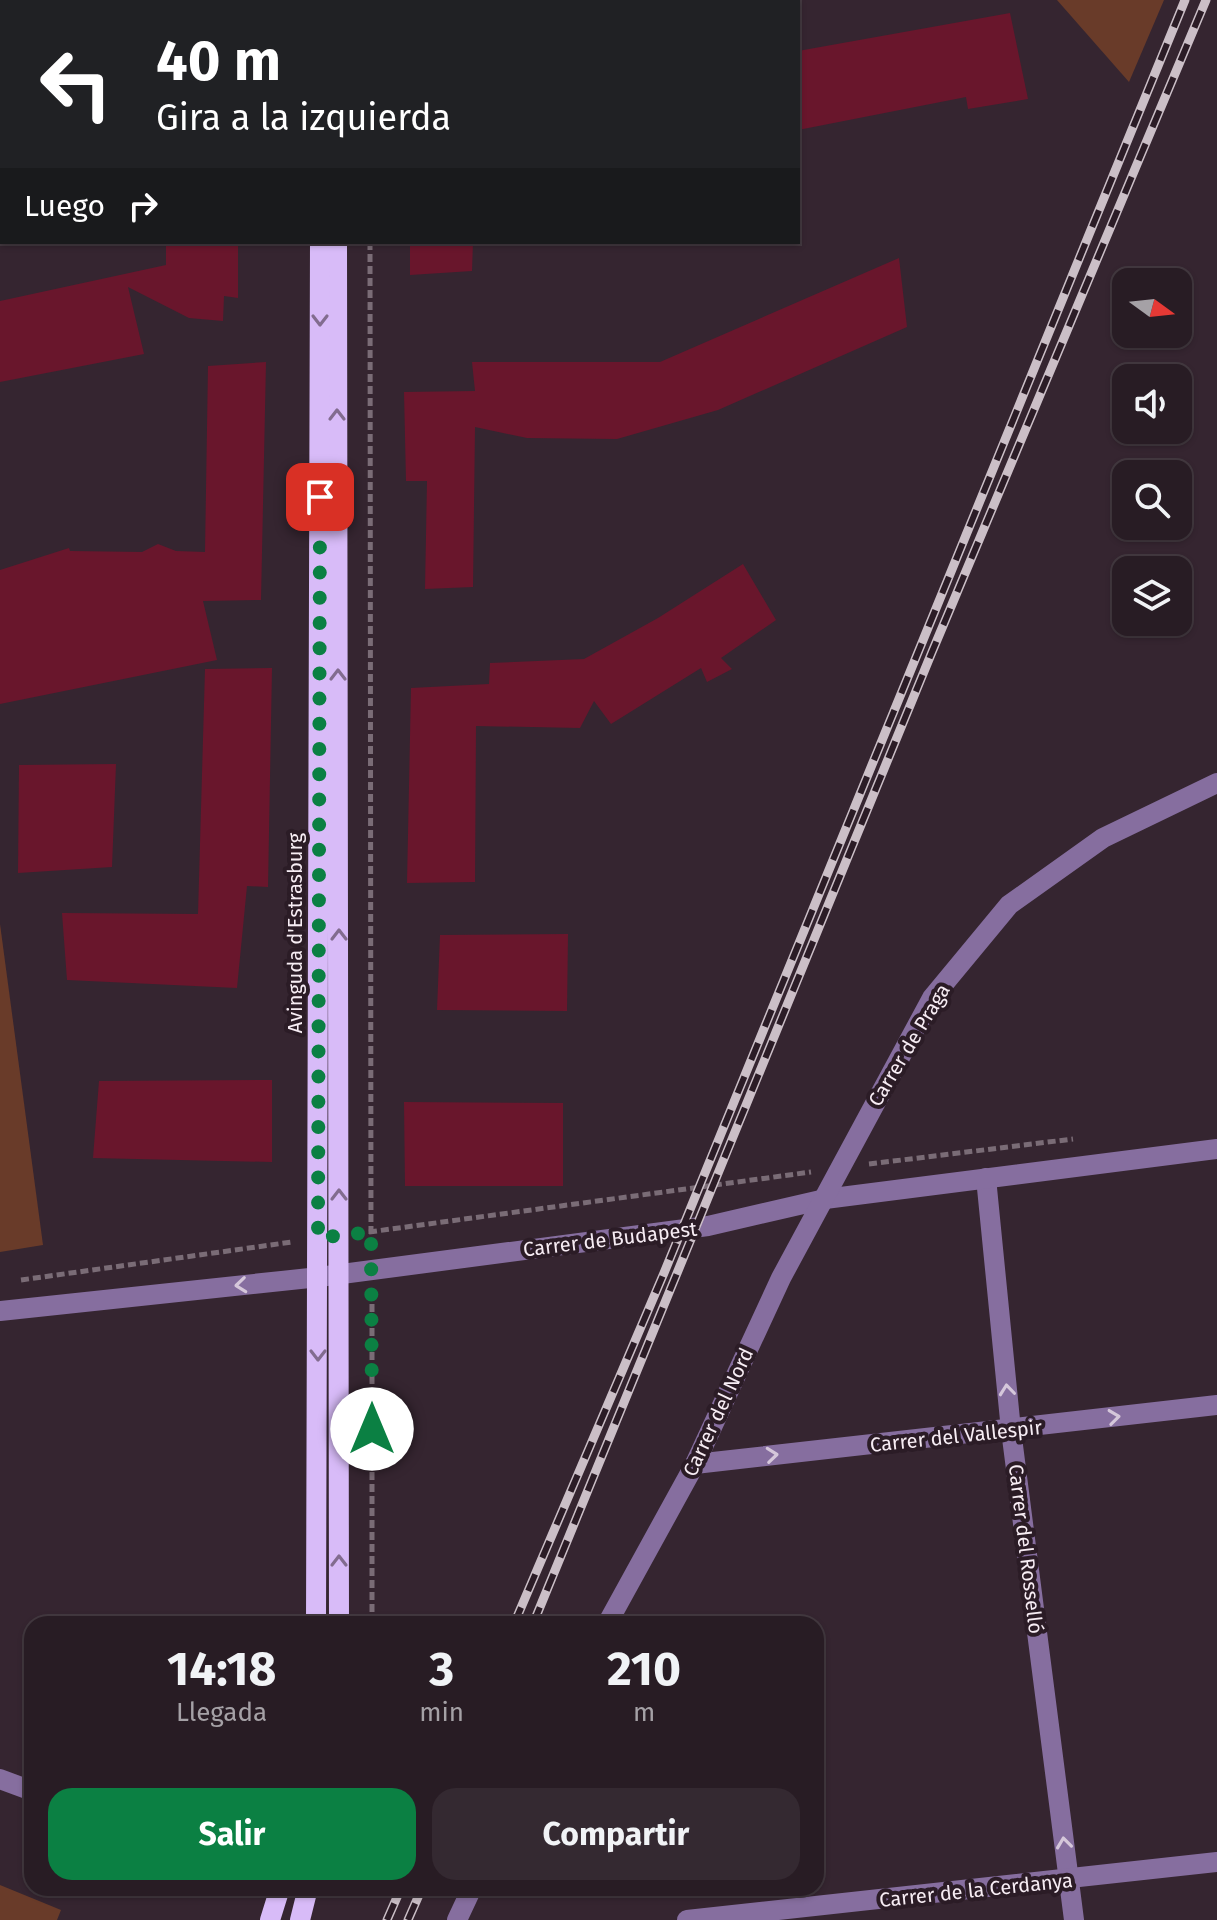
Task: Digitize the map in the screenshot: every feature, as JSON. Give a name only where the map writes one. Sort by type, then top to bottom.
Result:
[{"type":"main road","name":"Avinguda d'Estrasburg","points":[[320,244],[318,1238],[329,1275],[339,1616]]},
{"type":"main road","name":"Avinguda d'Estrasburg","points":[[316,1616],[329,1275],[339,1236],[337,244]]},
{"type":"main road","points":[[270,1920],[278,1896]]},
{"type":"main road","points":[[300,1896],[300,1920]]},
{"type":"street","name":"Carrer de Praga","points":[[825,1199],[883,1083],[932,998],[1009,905],[1103,838],[1217,783]]},
{"type":"street","name":"Carrer de Budapest","points":[[0,1311],[372,1270],[708,1226],[825,1199],[1217,1149]]},
{"type":"street","name":"Carrer del Rosselló","points":[[986,1178],[1011,1430],[1074,1920]]},
{"type":"street","name":"Carrer del Nord","points":[[611,1616],[695,1464],[781,1278],[825,1199]]},
{"type":"street","name":"Carrer del Vallespir","points":[[695,1464],[1217,1405]]},
{"type":"street","points":[[0,1779],[24,1788]]},
{"type":"street","name":"Carrer de la Cerdanya","points":[[687,1920],[1069,1881],[1217,1862]]},
{"type":"street","points":[[457,1920],[468,1896]]},
{"type":"path","points":[[370,244],[372,1616]]},
{"type":"path","points":[[339,1236],[1076,1138]]},
{"type":"path","points":[[15,1281],[318,1238]]},
{"type":"shaded area","points":[[1057,0],[1164,0],[1129,82]]},
{"type":"shaded area","points":[[0,924],[43,1245],[0,1252]]},
{"type":"shaded area","points":[[0,1885],[61,1910],[57,1920],[0,1920]]},
{"type":"building","points":[[1010,13],[1028,99],[968,109],[966,97],[800,130],[800,51]]},
{"type":"building","points":[[166,244],[238,244],[238,298],[224,296],[223,321],[189,318],[128,287],[144,354],[0,382],[0,301],[166,265]]},
{"type":"building","points":[[410,244],[473,244],[472,271],[410,275]]},
{"type":"building","points":[[899,258],[907,327],[718,410],[617,439],[527,438],[475,427],[473,587],[425,589],[427,481],[406,481],[404,392],[475,391],[472,362],[660,362]]},
{"type":"building","points":[[266,362],[261,600],[203,601],[217,660],[0,704],[0,570],[69,548],[70,551],[142,552],[158,544],[176,551],[205,552],[208,366]]},
{"type":"building","points":[[743,564],[776,620],[721,658],[732,669],[707,682],[701,668],[611,724],[594,701],[580,728],[476,726],[475,882],[407,883],[411,688],[489,684],[490,663],[584,659],[658,618]]},
{"type":"building","points":[[272,668],[268,887],[247,886],[237,988],[67,980],[62,913],[198,914],[205,669]]},
{"type":"building","points":[[116,764],[112,867],[18,873],[19,765]]},
{"type":"building","points":[[568,934],[567,1011],[437,1010],[440,935]]},
{"type":"building","points":[[272,1080],[272,1162],[93,1158],[99,1081]]},
{"type":"building","points":[[404,1102],[563,1103],[563,1186],[405,1186]]},
{"type":"railway","points":[[517,1616],[664,1273],[1185,0]]},
{"type":"railway","points":[[536,1616],[932,652],[1206,0]]},
{"type":"railway","points":[[387,1920],[398,1896]]},
{"type":"railway","points":[[408,1920],[418,1896]]},
{"type":"route","points":[[320,497],[318,1238],[371,1232],[372,1429]]}]
